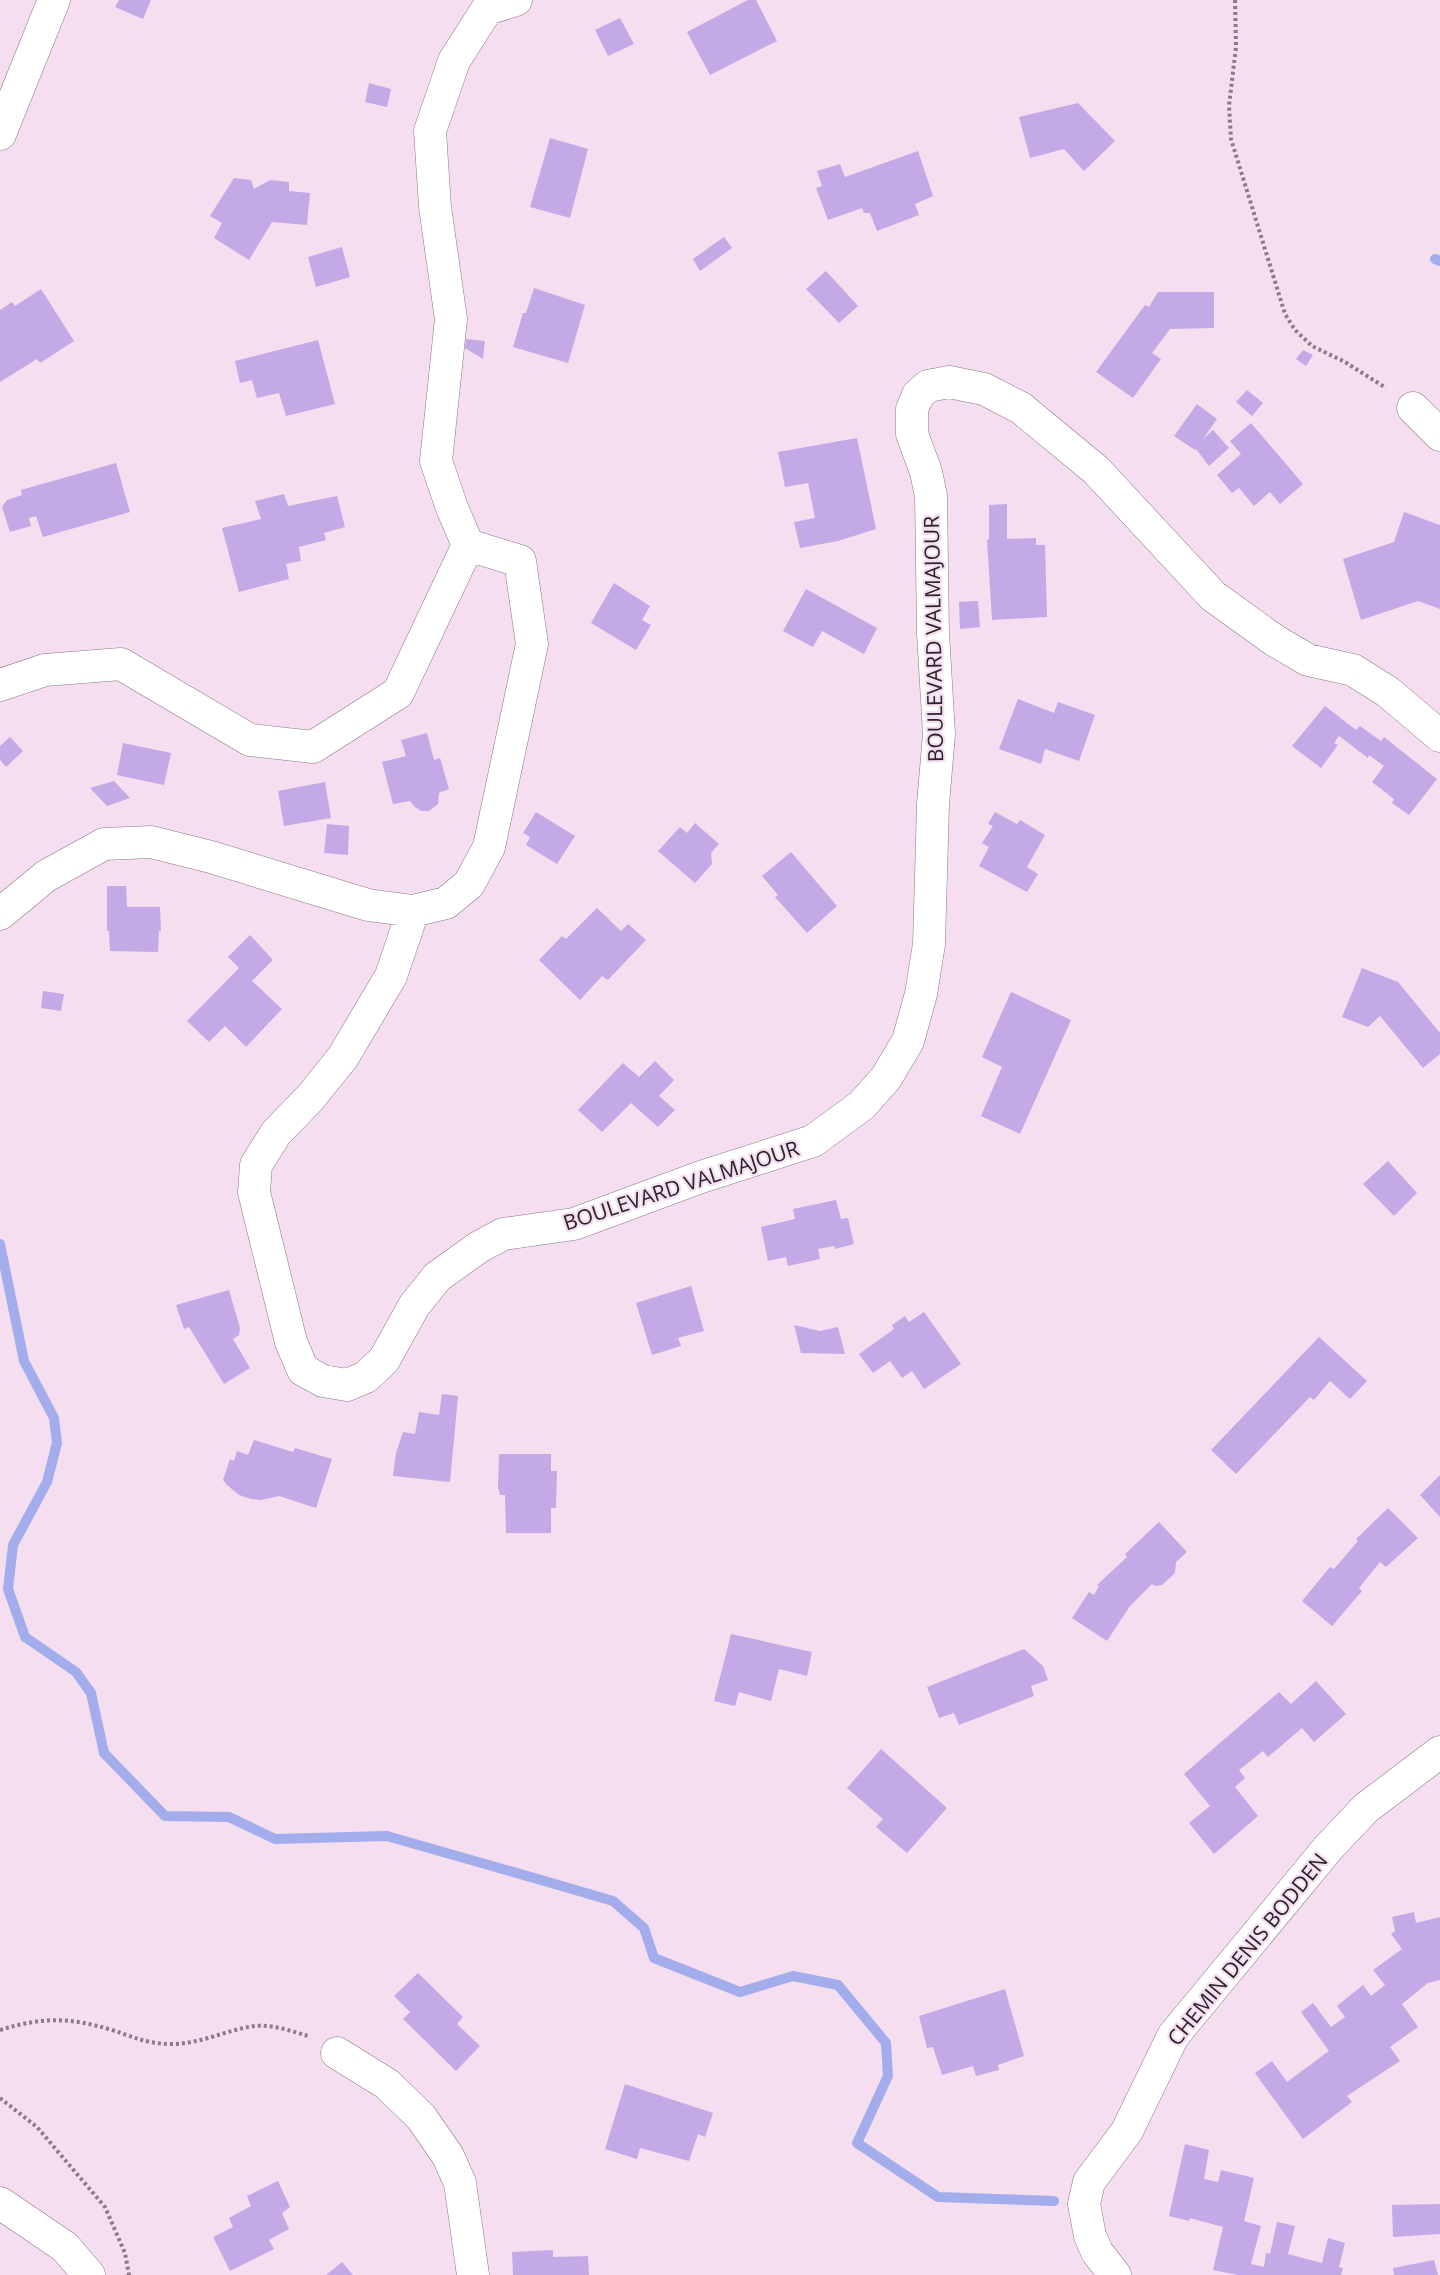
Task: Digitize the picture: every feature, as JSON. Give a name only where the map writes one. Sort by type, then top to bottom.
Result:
[{"type":"street","points":[[0,134],[54,0]]},
{"type":"street","points":[[0,685],[45,669],[121,664],[250,740],[313,747],[398,693],[468,545],[436,461],[451,319],[435,207],[430,131],[454,61],[487,9],[516,0]]},
{"type":"street","name":"BOULEVARD VALMAJOUR","points":[[413,911],[392,976],[343,1057],[310,1098],[276,1133],[256,1165],[254,1192],[291,1342],[303,1370],[323,1381],[347,1385],[366,1377],[384,1360],[414,1306],[437,1277],[479,1247],[503,1234],[574,1224],[813,1141],[862,1105],[891,1069],[908,1041],[921,994],[929,944],[933,804],[939,734],[933,633],[931,496],[926,472],[912,434],[912,409],[918,394],[928,386],[949,382],[984,388],[1021,408],[1096,470],[1213,596],[1274,640],[1308,660],[1353,670],[1388,692],[1440,736]]},
{"type":"street","points":[[1413,408],[1440,435]]},
{"type":"street","points":[[0,914],[46,876],[104,844],[151,842],[211,857],[368,905],[413,911],[446,903],[454,897],[469,884],[489,847],[532,644],[520,561],[468,545]]},
{"type":"street","name":"CHEMIN DENIS BODDEN","points":[[1115,2275],[1097,2252],[1090,2236],[1084,2204],[1089,2182],[1127,2131],[1173,2036],[1329,1847],[1366,1808],[1440,1752]]},
{"type":"street","points":[[337,2053],[387,2084],[421,2117],[448,2156],[460,2183],[474,2275]]},
{"type":"street","points":[[0,2203],[66,2247],[89,2275]]},
{"type":"path","points":[[1235,0],[1236,46],[1229,106],[1231,139],[1285,314],[1295,330],[1312,346],[1345,362],[1413,408]]},
{"type":"path","points":[[0,2030],[27,2021],[68,2019],[113,2030],[141,2041],[172,2044],[201,2040],[256,2026],[283,2029],[308,2036],[337,2053]]},
{"type":"path","points":[[0,2098],[37,2127],[105,2208],[125,2253],[129,2275]]},
{"type":"building","points":[[119,0],[151,0],[143,19],[115,7]]},
{"type":"building","points":[[748,0],[756,0],[777,41],[710,75],[687,32]]},
{"type":"building","points":[[620,18],[634,44],[608,56],[595,30]]},
{"type":"building","points":[[369,83],[391,89],[387,107],[365,102]]},
{"type":"building","points":[[1078,103],[1115,141],[1084,171],[1064,149],[1030,158],[1019,117]]},
{"type":"building","points":[[550,138],[588,149],[570,218],[530,207]]},
{"type":"building","points":[[918,151],[933,196],[915,204],[919,215],[877,231],[870,213],[864,213],[862,208],[828,220],[816,188],[822,186],[817,171],[840,164],[845,177]]},
{"type":"building","points":[[234,178],[251,180],[254,189],[270,180],[289,182],[289,191],[310,193],[307,225],[272,222],[249,260],[214,238],[222,223],[210,216]]},
{"type":"building","points":[[724,237],[732,248],[700,271],[693,259]]},
{"type":"building","points":[[342,247],[350,277],[316,287],[308,257]]},
{"type":"building","points":[[826,271],[858,306],[839,323],[806,289]]},
{"type":"building","points":[[534,288],[585,305],[568,363],[513,347],[523,313],[526,313]]},
{"type":"building","points":[[41,289],[74,341],[40,363],[37,359],[0,382],[0,310],[12,302],[15,306]]},
{"type":"building","points":[[1158,292],[1214,292],[1214,328],[1170,329],[1152,353],[1161,359],[1133,398],[1096,372],[1145,305],[1149,307]]},
{"type":"building","points":[[466,339],[485,341],[483,359],[465,348]]},
{"type":"building","points":[[318,340],[335,404],[286,416],[279,393],[257,398],[252,380],[240,383],[235,361]]},
{"type":"building","points":[[1303,350],[1313,355],[1306,366],[1296,359]]},
{"type":"building","points":[[1247,390],[1263,403],[1252,416],[1236,402]]},
{"type":"building","points":[[1197,404],[1217,419],[1203,439],[1213,430],[1229,448],[1209,466],[1196,449],[1174,436]]},
{"type":"building","points":[[1251,423],[1303,484],[1280,504],[1270,492],[1254,506],[1239,488],[1232,493],[1217,475],[1241,454],[1230,441]]},
{"type":"building","points":[[857,438],[876,529],[838,541],[800,548],[794,522],[815,518],[808,483],[785,487],[778,452]]},
{"type":"building","points":[[116,463],[130,512],[43,537],[36,516],[29,518],[31,526],[10,532],[2,507],[7,500],[22,495],[21,490]]},
{"type":"building","points":[[284,494],[288,506],[337,496],[345,527],[324,533],[326,540],[299,547],[301,561],[286,564],[289,579],[239,592],[222,528],[261,519],[255,501]]},
{"type":"building","points":[[1007,504],[1007,539],[1036,538],[1036,545],[1045,545],[1047,617],[992,620],[987,540],[989,539],[989,505]]},
{"type":"building","points":[[1404,512],[1440,525],[1440,609],[1418,601],[1361,620],[1343,559],[1394,542]]},
{"type":"building","points":[[614,583],[650,606],[642,620],[651,625],[636,650],[591,623]]},
{"type":"building","points":[[806,589],[877,628],[864,654],[822,631],[813,647],[783,631]]},
{"type":"building","points":[[978,601],[980,627],[960,629],[959,602]]},
{"type":"building","points":[[1018,699],[1054,713],[1058,702],[1095,715],[1079,761],[1045,749],[1041,764],[999,749]]},
{"type":"building","points":[[1325,706],[1356,730],[1360,726],[1381,741],[1384,737],[1437,779],[1409,815],[1392,803],[1394,799],[1372,782],[1384,766],[1369,755],[1368,758],[1339,736],[1334,743],[1338,745],[1321,768],[1292,746]]},
{"type":"building","points":[[427,733],[434,760],[440,758],[449,789],[439,793],[438,804],[429,811],[421,811],[410,801],[393,804],[382,762],[406,756],[401,740]]},
{"type":"building","points":[[10,737],[23,751],[6,767],[0,760],[0,746]]},
{"type":"building","points":[[123,743],[171,753],[164,785],[117,775]]},
{"type":"building","points":[[114,781],[130,798],[107,806],[90,788]]},
{"type":"building","points":[[325,782],[331,818],[284,826],[278,791]]},
{"type":"building","points":[[536,812],[575,836],[557,864],[526,845],[530,837],[523,833]]},
{"type":"building","points":[[995,812],[1017,824],[1020,820],[1045,835],[1027,867],[1038,874],[1027,892],[979,866],[989,847],[982,843],[993,826],[988,824]]},
{"type":"building","points":[[695,823],[719,844],[711,853],[712,864],[695,883],[658,851],[680,827],[687,833]]},
{"type":"building","points":[[327,824],[349,826],[348,855],[324,853]]},
{"type":"building","points":[[791,852],[837,906],[807,933],[775,897],[778,895],[762,876]]},
{"type":"building","points":[[107,886],[126,886],[127,907],[160,907],[161,931],[159,931],[158,952],[110,951],[109,931],[107,931]]},
{"type":"building","points":[[597,908],[621,931],[628,924],[646,940],[608,980],[602,976],[580,1000],[539,960],[562,936],[566,939]]},
{"type":"building","points":[[250,935],[273,960],[252,981],[282,1009],[246,1047],[225,1026],[209,1042],[187,1021],[239,968],[228,957]]},
{"type":"building","points":[[1362,968],[1398,982],[1440,1033],[1440,1054],[1423,1068],[1380,1016],[1368,1027],[1342,1017]]},
{"type":"building","points":[[43,991],[64,994],[61,1011],[41,1008]]},
{"type":"building","points":[[1011,992],[1071,1020],[1020,1134],[981,1116],[1002,1067],[982,1057]]},
{"type":"building","points":[[655,1061],[674,1080],[659,1096],[675,1110],[658,1127],[631,1103],[602,1132],[578,1110],[623,1063],[639,1077]]},
{"type":"building","points":[[1388,1161],[1417,1193],[1394,1216],[1363,1184]]},
{"type":"building","points":[[836,1200],[841,1219],[848,1218],[854,1244],[835,1249],[834,1246],[818,1249],[820,1259],[788,1266],[786,1257],[768,1261],[761,1227],[795,1219],[793,1209]]},
{"type":"building","points":[[691,1286],[704,1331],[678,1338],[681,1346],[652,1355],[636,1303]]},
{"type":"building","points":[[229,1290],[240,1328],[239,1335],[233,1339],[250,1368],[224,1384],[189,1327],[184,1329],[176,1305]]},
{"type":"building","points":[[924,1312],[961,1364],[924,1389],[912,1371],[902,1378],[890,1361],[873,1373],[859,1354],[894,1329],[892,1325],[905,1316],[909,1322]]},
{"type":"building","points":[[794,1325],[820,1331],[838,1327],[845,1354],[801,1353]]},
{"type":"building","points":[[1319,1337],[1367,1381],[1350,1399],[1330,1381],[1314,1400],[1310,1397],[1236,1474],[1211,1450]]},
{"type":"building","points":[[442,1394],[458,1396],[450,1482],[393,1476],[396,1453],[403,1432],[415,1434],[419,1412],[439,1415]]},
{"type":"building","points":[[254,1440],[293,1452],[295,1448],[332,1459],[316,1508],[279,1496],[261,1500],[251,1499],[239,1495],[227,1485],[223,1480],[230,1459],[234,1461],[237,1451],[248,1455]]},
{"type":"building","points":[[499,1454],[551,1454],[551,1471],[557,1471],[556,1508],[551,1508],[551,1533],[506,1533],[505,1495],[500,1495],[498,1487]]},
{"type":"building","points":[[1440,1475],[1440,1517],[1420,1495]]},
{"type":"building","points":[[1388,1508],[1418,1538],[1386,1567],[1380,1562],[1359,1588],[1362,1591],[1332,1626],[1302,1601],[1330,1567],[1334,1569],[1358,1541],[1356,1539]]},
{"type":"building","points":[[1159,1522],[1187,1552],[1176,1562],[1175,1573],[1162,1585],[1152,1584],[1130,1606],[1107,1641],[1072,1618],[1089,1592],[1094,1595],[1099,1586],[1097,1585]]},
{"type":"building","points":[[731,1634],[812,1652],[807,1676],[779,1669],[771,1701],[739,1692],[735,1706],[714,1701]]},
{"type":"building","points":[[1024,1649],[1043,1666],[1048,1680],[1031,1686],[1034,1696],[959,1725],[954,1713],[939,1718],[927,1687]]},
{"type":"building","points":[[1316,1681],[1346,1714],[1314,1742],[1302,1728],[1268,1757],[1263,1751],[1239,1770],[1245,1778],[1235,1787],[1258,1816],[1214,1854],[1189,1823],[1210,1806],[1184,1774],[1279,1692],[1291,1704]]},
{"type":"building","points":[[881,1749],[947,1808],[907,1853],[876,1827],[883,1819],[847,1788]]},
{"type":"building","points":[[1414,1912],[1416,1923],[1440,1917],[1440,1980],[1428,1983],[1402,2004],[1418,2027],[1390,2047],[1400,2061],[1347,2096],[1352,2102],[1303,2139],[1255,2073],[1272,2061],[1287,2082],[1329,2051],[1301,2012],[1313,2003],[1331,2027],[1345,2017],[1337,2006],[1363,1985],[1371,1996],[1385,1985],[1373,1970],[1402,1949],[1391,1934],[1395,1931],[1392,1917]]},
{"type":"building","points":[[418,1973],[463,2017],[457,2024],[480,2046],[456,2071],[403,2019],[410,2012],[394,1996]]},
{"type":"building","points":[[1005,1989],[1024,2056],[998,2065],[999,2070],[976,2076],[973,2066],[942,2075],[933,2047],[927,2048],[919,2016]]},
{"type":"building","points":[[625,2084],[713,2113],[705,2137],[698,2134],[689,2161],[640,2148],[637,2159],[605,2149]]},
{"type":"building","points":[[1185,2144],[1209,2150],[1204,2179],[1218,2182],[1221,2170],[1254,2178],[1244,2221],[1261,2226],[1251,2264],[1264,2267],[1266,2253],[1270,2254],[1277,2222],[1295,2226],[1288,2254],[1322,2263],[1328,2238],[1345,2243],[1339,2267],[1343,2268],[1341,2275],[1238,2275],[1213,2270],[1223,2227],[1190,2218],[1189,2221],[1169,2216]]},
{"type":"building","points":[[278,2181],[290,2207],[282,2213],[289,2229],[269,2240],[274,2249],[230,2271],[213,2237],[233,2227],[229,2218],[251,2206],[247,2196]]},
{"type":"building","points":[[1440,2204],[1440,2234],[1393,2237],[1392,2205]]},
{"type":"building","points":[[553,2250],[553,2257],[588,2256],[589,2275],[513,2275],[512,2252]]},
{"type":"building","points":[[1434,2260],[1438,2275],[1394,2275],[1393,2268]]},
{"type":"building","points":[[342,2262],[353,2275],[326,2275]]},
{"type":"waterway","points":[[1435,259],[1440,261]]},
{"type":"waterway","points":[[0,1244],[24,1361],[54,1418],[57,1443],[47,1482],[13,1545],[8,1589],[25,1637],[76,1672],[91,1693],[104,1753],[165,1816],[229,1817],[275,1839],[387,1836],[613,1901],[644,1928],[654,1958],[740,1992],[793,1976],[838,1985],[886,2043],[888,2076],[857,2143],[938,2197],[1054,2201]]}]
